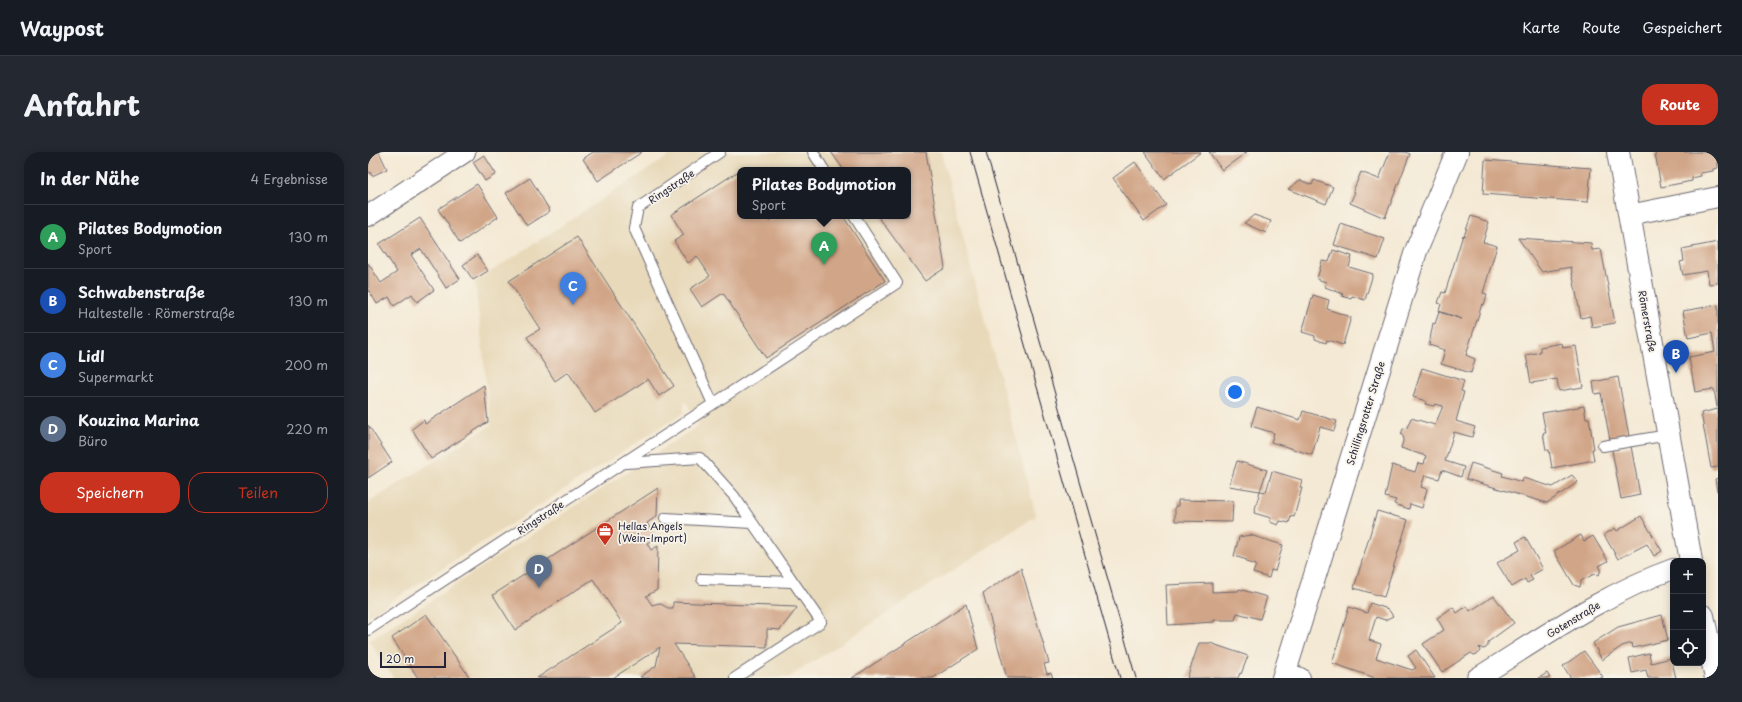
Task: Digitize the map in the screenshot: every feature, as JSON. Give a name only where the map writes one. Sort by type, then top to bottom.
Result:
[{"type":"street","points":[[368,216],[465,152]]},
{"type":"street","name":"Römerstraße","points":[[1618,152],[1690,558]]},
{"type":"street","name":"Schillingsrotter Straße","points":[[1289,676],[1416,251],[1452,154]]},
{"type":"street","points":[[1629,214],[1718,197]]},
{"type":"street","name":"Gotenstraße","points":[[1477,678],[1626,588],[1670,570]]},
{"type":"street","points":[[1706,630],[1716,678]]},
{"type":"lane","name":"Ringstraße","points":[[713,404],[670,305],[634,228],[638,208],[720,152]]},
{"type":"lane","points":[[813,152],[822,167]]},
{"type":"lane","name":"Ringstraße","points":[[368,630],[897,283],[856,219]]},
{"type":"lane","points":[[1603,446],[1668,435]]},
{"type":"lane","points":[[624,463],[700,458],[734,496],[821,622],[735,678]]},
{"type":"lane","points":[[665,518],[752,523]]},
{"type":"lane","points":[[702,579],[792,582]]},
{"type":"shaded area","points":[[675,152],[941,152],[1036,516],[788,678],[394,678],[369,641],[699,425],[685,400],[683,413],[368,616],[368,503],[491,425],[475,282]]},
{"type":"building","points":[[368,152],[379,152],[387,169],[372,176],[370,172],[368,173]]},
{"type":"building","points":[[593,152],[642,152],[598,181],[583,159]]},
{"type":"building","points":[[831,152],[926,152],[945,268],[925,281],[880,219],[911,219],[911,167],[842,167]]},
{"type":"building","points":[[1145,152],[1201,152],[1164,179]]},
{"type":"building","points":[[1209,152],[1247,152],[1222,170]]},
{"type":"building","points":[[1390,152],[1405,152],[1410,154],[1385,218],[1350,203],[1361,172],[1379,179]]},
{"type":"building","points":[[1718,152],[1718,168],[1713,169],[1713,171],[1700,173],[1701,176],[1692,178],[1692,181],[1661,187],[1655,153]]},
{"type":"building","points":[[484,155],[496,174],[485,181],[473,162]]},
{"type":"building","points":[[1485,160],[1591,168],[1588,202],[1483,194]]},
{"type":"building","points":[[1135,162],[1166,205],[1144,221],[1113,178]]},
{"type":"building","points":[[737,172],[737,219],[768,219],[769,221],[772,219],[845,219],[885,281],[766,358],[723,293],[702,307],[690,289],[710,276],[697,256],[688,263],[674,241],[684,235],[671,215]]},
{"type":"building","points":[[530,178],[550,211],[527,226],[506,193]]},
{"type":"building","points":[[1300,180],[1312,185],[1314,180],[1333,187],[1326,204],[1288,189]]},
{"type":"building","points":[[477,184],[498,217],[460,243],[438,209]]},
{"type":"building","points":[[1254,215],[1271,221],[1266,233],[1244,223]]},
{"type":"building","points":[[1471,216],[1489,222],[1483,242],[1497,246],[1483,293],[1487,294],[1484,305],[1482,304],[1466,355],[1475,359],[1471,373],[1441,364],[1445,350],[1429,345],[1433,323],[1435,324],[1439,312],[1462,319],[1439,311],[1441,304],[1438,303],[1442,292],[1445,293],[1463,235],[1464,236]]},
{"type":"building","points":[[420,218],[460,279],[446,288],[421,249],[411,255],[434,290],[417,302],[412,294],[394,306],[389,297],[377,304],[368,289],[368,263],[381,283],[397,272],[379,244]]},
{"type":"building","points":[[1341,224],[1385,239],[1378,259],[1334,245]]},
{"type":"building","points":[[577,237],[674,386],[659,396],[648,379],[595,413],[568,372],[555,381],[527,337],[540,329],[509,281]]},
{"type":"building","points":[[1518,238],[1591,243],[1592,250],[1601,249],[1615,323],[1592,327],[1590,316],[1581,318],[1571,267],[1542,272]]},
{"type":"building","points":[[1718,242],[1718,283],[1709,284],[1707,271],[1683,275],[1680,262],[1684,261],[1682,249]]},
{"type":"building","points":[[1333,250],[1352,256],[1349,267],[1373,274],[1365,300],[1352,296],[1351,299],[1342,296],[1343,294],[1325,287],[1326,282],[1317,279],[1322,261],[1329,262]]},
{"type":"building","points":[[477,255],[488,271],[473,280],[463,265]]},
{"type":"building","points":[[1313,295],[1329,300],[1327,309],[1351,317],[1343,345],[1327,340],[1326,343],[1315,339],[1315,336],[1302,332]]},
{"type":"building","points":[[1718,305],[1717,407],[1714,389],[1695,392],[1689,357],[1715,352],[1712,333],[1688,338],[1683,311]]},
{"type":"building","points":[[1562,343],[1563,348],[1576,346],[1583,387],[1559,391],[1557,379],[1531,383],[1526,355],[1540,352],[1540,347]]},
{"type":"building","points":[[1422,368],[1464,381],[1461,391],[1464,392],[1456,421],[1475,427],[1472,437],[1454,432],[1445,461],[1464,467],[1461,477],[1442,470],[1439,479],[1425,475],[1421,487],[1427,489],[1422,508],[1410,504],[1409,509],[1394,504],[1396,500],[1385,497],[1392,465],[1415,472],[1418,463],[1424,464],[1426,456],[1401,448],[1404,438],[1401,434],[1403,429],[1407,428],[1411,418],[1435,425],[1443,406],[1425,404],[1426,401],[1413,397]]},
{"type":"building","points":[[1618,377],[1629,436],[1610,440],[1601,393],[1595,394],[1593,382]]},
{"type":"building","points":[[484,385],[488,422],[431,459],[412,429],[424,420],[425,424]]},
{"type":"building","points":[[1584,406],[1586,418],[1589,418],[1594,449],[1592,449],[1594,460],[1552,468],[1549,450],[1546,450],[1543,433],[1546,433],[1542,413]]},
{"type":"building","points":[[1257,407],[1300,420],[1303,411],[1337,421],[1334,431],[1320,427],[1312,455],[1271,442],[1274,433],[1251,426]]},
{"type":"building","points":[[1718,409],[1718,467],[1711,468],[1701,413]]},
{"type":"building","points":[[368,425],[392,462],[368,478]]},
{"type":"building","points":[[1631,446],[1640,495],[1621,499],[1612,450]]},
{"type":"building","points":[[1237,461],[1267,470],[1260,491],[1229,486]]},
{"type":"building","points":[[1471,463],[1503,473],[1502,476],[1522,482],[1523,478],[1553,487],[1572,475],[1578,482],[1547,503],[1466,479]]},
{"type":"building","points":[[1272,471],[1302,480],[1300,488],[1302,488],[1294,517],[1291,516],[1289,523],[1280,521],[1278,525],[1270,522],[1271,518],[1254,513],[1260,491],[1266,492]]},
{"type":"building","points":[[1718,478],[1718,491],[1717,491],[1715,479]]},
{"type":"building","points":[[658,488],[657,516],[647,523],[656,538],[647,543],[651,550],[658,546],[657,590],[646,596],[652,605],[659,603],[668,608],[673,608],[673,602],[797,608],[780,630],[767,629],[767,647],[674,644],[696,678],[640,677],[656,666],[660,647],[613,678],[537,678],[622,623],[593,579],[515,630],[493,595]]},
{"type":"building","points":[[1178,500],[1233,501],[1232,522],[1175,521],[1175,506],[1178,506]]},
{"type":"building","points":[[1377,511],[1408,520],[1384,597],[1354,588]]},
{"type":"building","points":[[1641,516],[1662,551],[1654,556],[1647,544],[1618,559],[1604,535],[1615,528],[1617,531]]},
{"type":"building","points":[[1250,535],[1283,545],[1275,571],[1271,570],[1269,578],[1253,573],[1256,565],[1246,562],[1247,560],[1234,556],[1239,537]]},
{"type":"building","points":[[1581,535],[1584,541],[1593,536],[1608,561],[1599,566],[1601,569],[1599,575],[1594,574],[1581,581],[1580,587],[1574,585],[1554,551]]},
{"type":"building","points":[[1525,537],[1543,569],[1530,576],[1533,580],[1527,583],[1525,579],[1512,587],[1497,563],[1520,550],[1516,542]]},
{"type":"building","points":[[1021,568],[1049,663],[1044,664],[1047,674],[1051,673],[1053,678],[1007,678],[983,593]]},
{"type":"building","points":[[1212,583],[1212,592],[1238,591],[1239,589],[1267,597],[1260,619],[1237,613],[1235,620],[1214,620],[1214,622],[1168,625],[1166,585]]},
{"type":"building","points":[[1494,596],[1514,623],[1488,642],[1486,648],[1483,649],[1479,647],[1480,651],[1477,654],[1474,655],[1471,653],[1442,672],[1423,644],[1444,630],[1437,618],[1453,607],[1457,613],[1467,606],[1470,611]]},
{"type":"building","points":[[1370,603],[1388,609],[1393,616],[1385,620],[1376,617],[1369,640],[1381,644],[1376,658],[1412,670],[1416,668],[1408,656],[1416,650],[1435,678],[1375,678],[1332,663],[1349,607],[1367,613]]},
{"type":"building","points":[[966,604],[978,649],[933,678],[852,678]]},
{"type":"building","points":[[426,614],[470,678],[418,678],[392,638]]},
{"type":"building","points":[[1662,615],[1668,640],[1633,648],[1632,643],[1622,646],[1602,660],[1593,643],[1618,627]]},
{"type":"building","points":[[1199,643],[1210,643],[1248,656],[1238,678],[1187,678]]},
{"type":"building","points":[[1584,651],[1603,677],[1571,678],[1563,666]]},
{"type":"building","points":[[1649,653],[1651,663],[1670,658],[1670,666],[1673,666],[1676,678],[1648,678],[1646,670],[1632,673],[1629,658]]},
{"type":"building","points":[[1547,673],[1550,678],[1539,678]]},
{"type":"tram line","points":[[970,152],[1120,678]]},
{"type":"tram line","points":[[986,152],[1136,678]]},
{"type":"place","name":"Pilates Bodymotion","points":[[824,265]]},
{"type":"place","name":"Lidl","points":[[573,305]]},
{"type":"place","name":"Schwabenstraße","points":[[1676,373]]},
{"type":"place","name":"Hellas Angels (Wein-Import)","points":[[605,546]]},
{"type":"place","name":"Kouzina Marina","points":[[539,588]]}]
